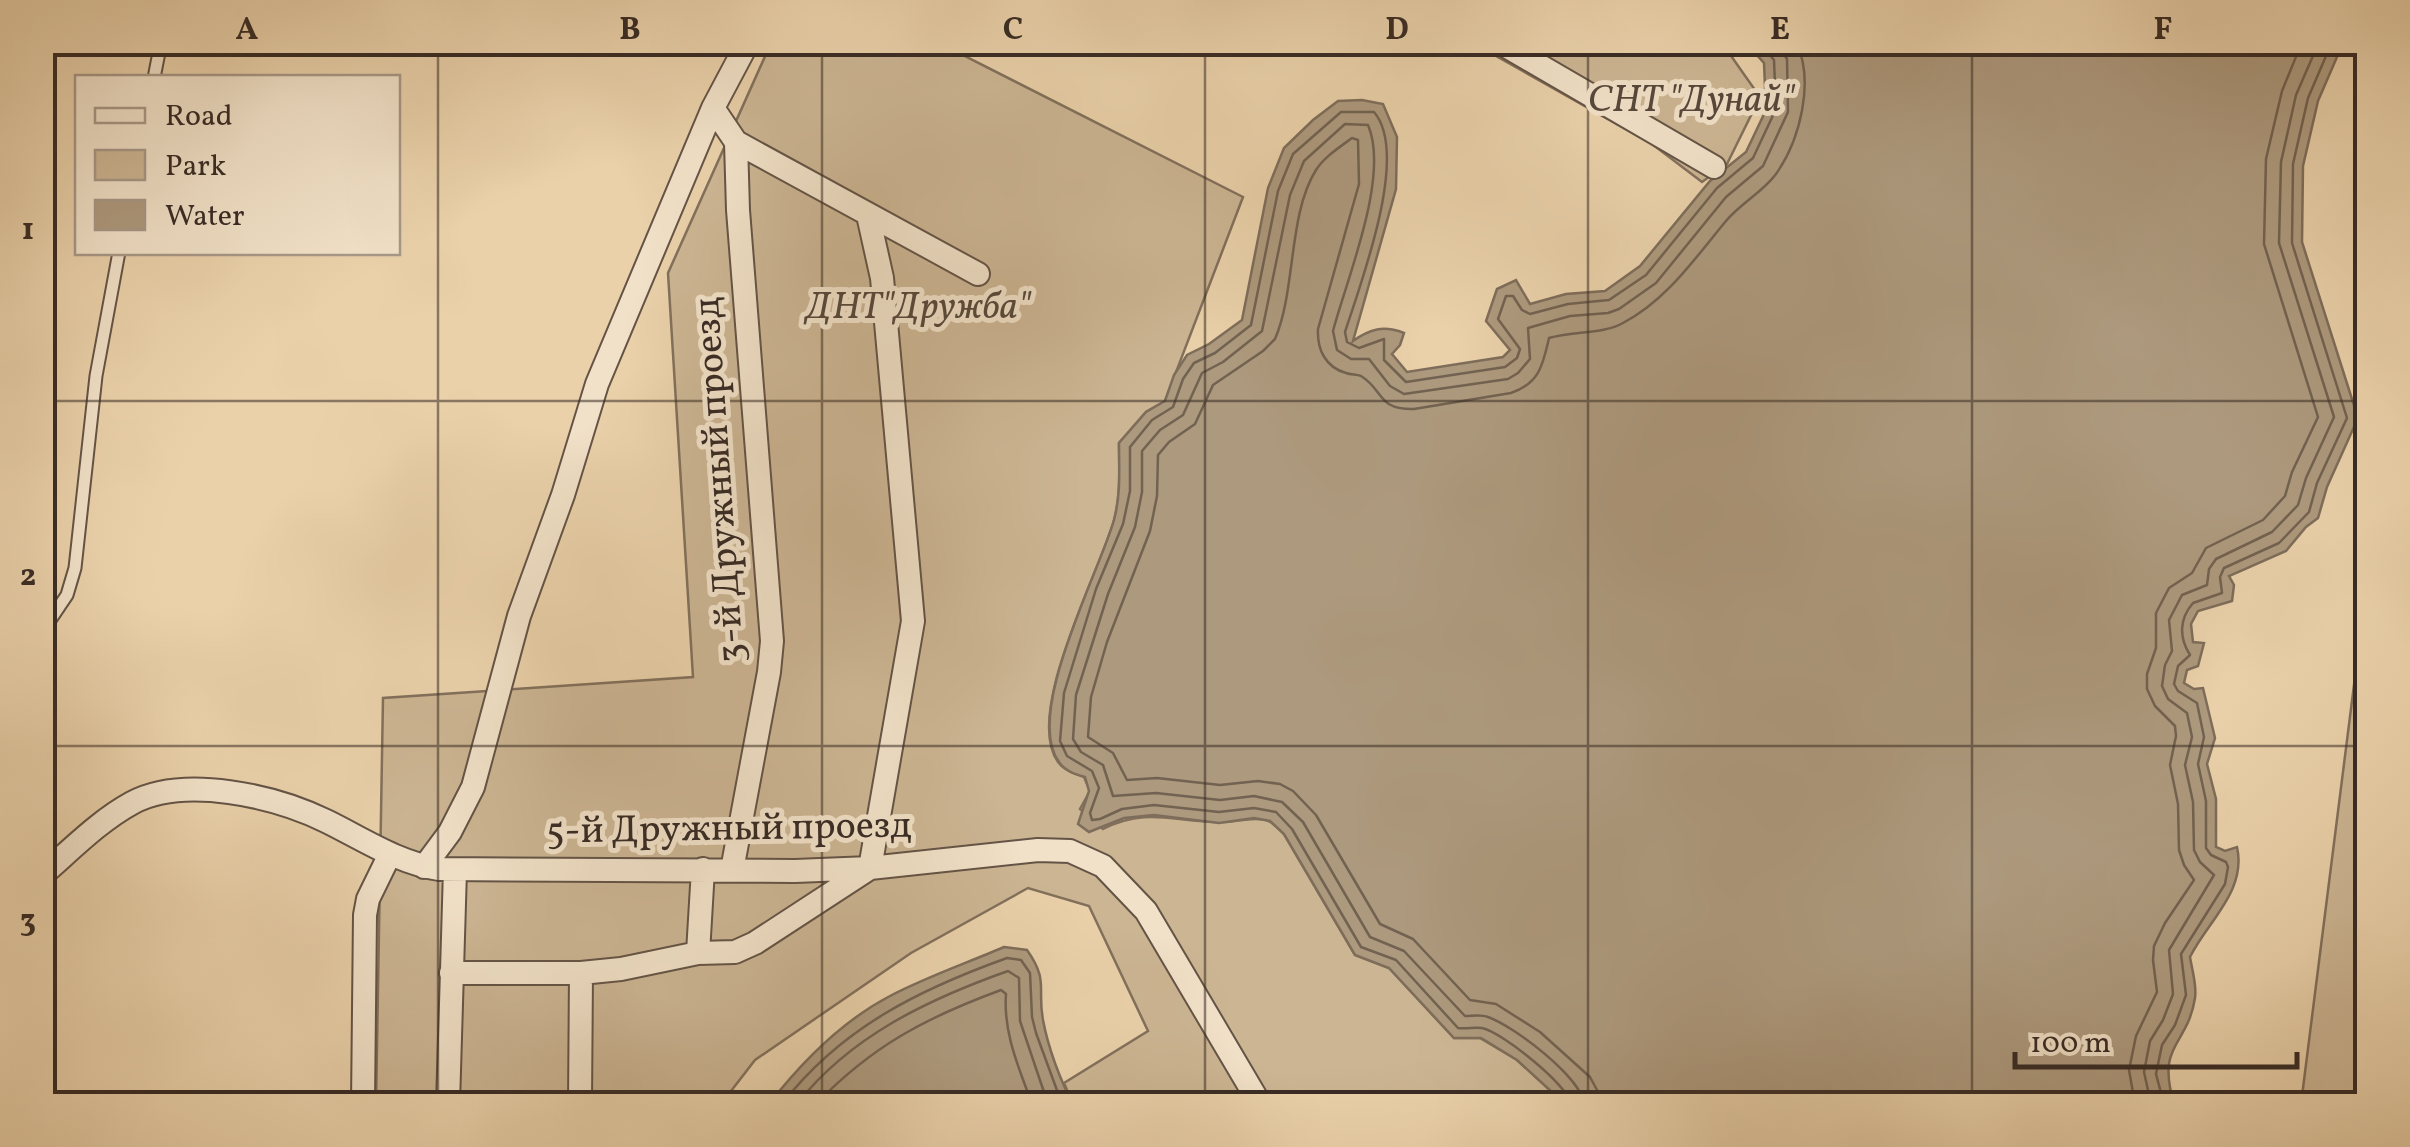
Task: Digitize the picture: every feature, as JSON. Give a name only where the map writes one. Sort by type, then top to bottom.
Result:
[{"type":"street","points":[[424,866],[450,832],[473,788],[519,616],[563,495],[596,384],[713,108],[748,42]]},
{"type":"street","points":[[1499,42],[1714,167]]},
{"type":"street","points":[[713,108],[736,142],[978,274]]},
{"type":"street","name":"3-й Дружный проезд","points":[[732,870],[770,672],[772,641],[736,142]]},
{"type":"street","points":[[452,973],[622,970],[698,953],[735,952],[870,868],[913,621],[882,278],[868,214]]},
{"type":"street","name":"5-й Дружный проезд","points":[[42,875],[110,816],[161,791],[204,791],[270,801],[312,814],[390,854],[424,866],[456,870],[870,868],[1038,850],[1070,851],[1103,866],[1146,911],[1260,1104]]},
{"type":"street","points":[[363,1104],[365,915],[368,899],[390,854]]},
{"type":"street","points":[[698,953],[703,869]]},
{"type":"street","points":[[448,1104],[456,870]]},
{"type":"street","points":[[580,1104],[581,973]]},
{"type":"lane","points":[[155,75],[161,42]]},
{"type":"lane","points":[[42,632],[66,595],[75,568],[96,376],[117,255]]},
{"type":"green space","name":"ДНТ\"Дружба\"","points":[[771,43],[939,43],[1243,197],[1165,401],[1146,412],[1119,443],[1119,491],[1114,520],[1057,678],[1050,711],[1050,740],[1058,762],[1084,777],[1090,791],[1080,809],[1103,829],[1147,817],[1219,822],[1260,819],[1273,824],[1284,834],[1355,955],[1389,968],[1454,1038],[1480,1038],[1517,1060],[1565,1104],[1073,1104],[1064,1083],[1148,1031],[1089,906],[1028,888],[911,953],[755,1060],[721,1104],[376,1104],[383,698],[693,677],[668,273]]},
{"type":"green space","name":"СНТ \"Дунай\"","points":[[1473,43],[1722,43],[1760,97],[1727,164],[1702,182],[1652,144]]},
{"type":"green space","points":[[2355,677],[2368,684],[2367,1104],[2301,1104]]},
{"type":"water","points":[[1746,43],[2343,43],[2318,101],[2303,166],[2302,242],[2358,418],[2327,487],[2318,518],[2286,551],[2229,576],[2234,585],[2232,601],[2198,611],[2191,624],[2193,642],[2204,643],[2198,666],[2187,670],[2184,683],[2194,689],[2203,688],[2215,738],[2207,764],[2216,799],[2216,847],[2225,851],[2237,847],[2239,863],[2231,892],[2190,957],[2195,998],[2171,1056],[2169,1084],[2174,1104],[1565,1104],[1517,1060],[1481,1038],[1454,1038],[1389,968],[1355,955],[1284,834],[1270,821],[1254,818],[1219,823],[1154,815],[1124,818],[1089,832],[1078,824],[1089,791],[1085,777],[1059,762],[1050,740],[1050,711],[1068,642],[1114,520],[1119,491],[1119,443],[1146,412],[1165,401],[1174,375],[1187,355],[1242,320],[1268,188],[1284,148],[1338,101],[1383,104],[1397,137],[1396,189],[1353,341],[1377,329],[1404,333],[1392,354],[1407,372],[1503,357],[1510,350],[1486,321],[1497,289],[1516,280],[1530,304],[1566,294],[1605,291],[1640,266],[1710,181],[1746,152],[1766,110],[1764,63]]},
{"type":"water","points":[[1004,947],[1027,950],[1038,970],[1048,1041],[1073,1104],[769,1104],[824,1044],[872,1006]]}]
